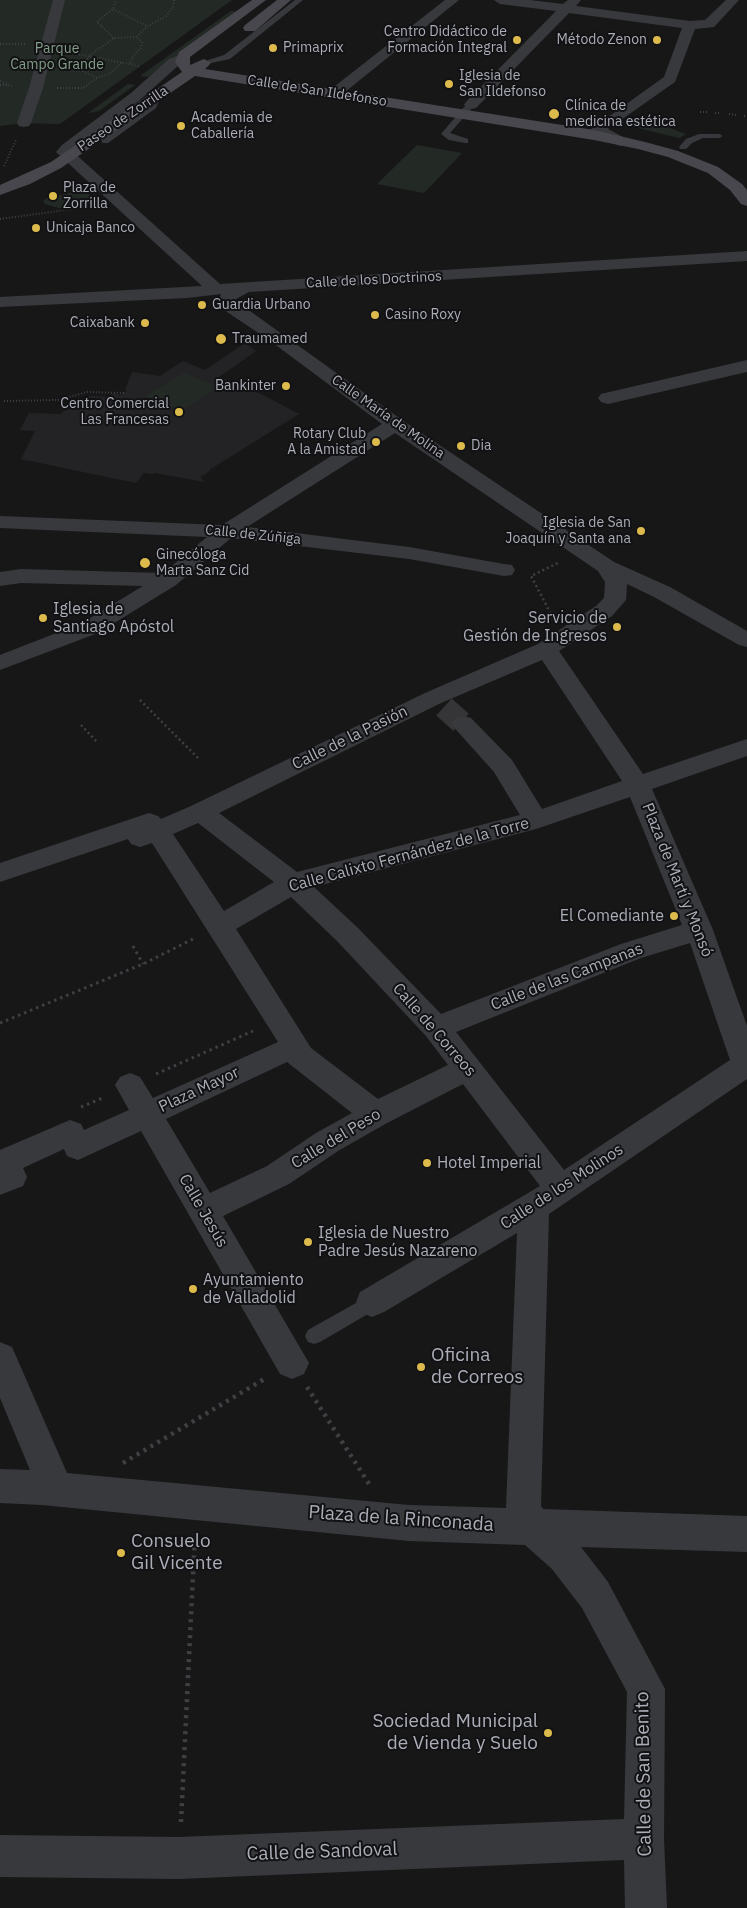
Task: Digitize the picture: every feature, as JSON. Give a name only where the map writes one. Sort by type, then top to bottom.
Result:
[{"type":"main road","name":"Paseo de Zorrilla","points":[[182,58],[260,0]]},
{"type":"main road","name":"Paseo de Zorrilla","points":[[68,157],[206,62],[285,0]]},
{"type":"main road","points":[[182,58],[184,67],[191,71]]},
{"type":"main road","name":"Calle de San Ildefonso","points":[[206,62],[215,69],[466,110],[620,141],[672,154],[713,170],[736,188],[747,202]]},
{"type":"main road","name":"Calle de San Ildefonso","points":[[191,71],[641,137],[704,154],[747,178]]},
{"type":"main road","points":[[0,190],[35,176],[68,157]]},
{"type":"street","points":[[24,123],[36,88],[59,0]]},
{"type":"street","points":[[340,88],[452,0]]},
{"type":"street","points":[[500,0],[571,4],[690,24],[709,24],[733,0]]},
{"type":"street","points":[[466,110],[571,4]]},
{"type":"street","points":[[598,130],[670,79],[690,24]]},
{"type":"street","name":"Paseo de Zorrilla","points":[[68,157],[64,152],[67,148],[136,96],[174,62],[182,58]]},
{"type":"street","name":"Calle de San Ildefonso","points":[[598,130],[620,141]]},
{"type":"street","points":[[68,157],[216,289]]},
{"type":"street","points":[[35,176],[70,170],[84,171]]},
{"type":"street","name":"Calle de los Doctrinos","points":[[0,302],[187,293],[216,289],[747,256]]},
{"type":"street","name":"Calle María de Molina","points":[[244,288],[228,296],[227,301],[230,306],[275,336],[395,424],[606,567],[662,592],[747,640]]},
{"type":"street","points":[[608,398],[747,366]]},
{"type":"street","points":[[0,663],[90,628],[168,580],[226,531],[395,424]]},
{"type":"street","name":"Calle de Zúñiga","points":[[0,522],[226,531],[409,554],[504,570]]},
{"type":"street","name":"Calle de la Pasión","points":[[156,831],[438,702],[555,644],[604,611],[615,600],[616,582],[606,567]]},
{"type":"street","points":[[0,579],[22,576],[168,580]]},
{"type":"street","points":[[555,644],[638,785],[747,747]]},
{"type":"street","points":[[462,724],[503,766],[543,818]]},
{"type":"street","name":"Plaza de Martí y Monsó","points":[[543,818],[638,785],[699,930],[747,1064]]},
{"type":"street","name":"Calle de Correos","points":[[200,812],[293,883],[348,935],[436,1028],[468,1068],[548,1198]]},
{"type":"street","name":"Calle Calixto Fernández de la Torre","points":[[218,926],[293,883],[543,818]]},
{"type":"street","points":[[4,876],[156,831],[169,848],[297,1048],[291,1049]]},
{"type":"street","name":"Calle de las Campanas","points":[[436,1028],[631,951],[699,930]]},
{"type":"street","points":[[291,1049],[376,1114]]},
{"type":"street","name":"Plaza Mayor","points":[[0,1182],[12,1177],[4,1162],[70,1133],[78,1147],[291,1049]]},
{"type":"street","name":"Calle de los Molinos","points":[[372,1302],[548,1198],[747,1064]]},
{"type":"street","name":"Calle del Peso","points":[[203,1211],[278,1174],[327,1142],[376,1114],[468,1068]]},
{"type":"street","name":"Calle Jesús","points":[[130,1086],[292,1363]]},
{"type":"street","points":[[532,1527],[523,1506],[548,1198]]},
{"type":"street","points":[[0,1358],[56,1489]]},
{"type":"street","name":"Plaza de la Rinconada","points":[[0,1486],[56,1489],[409,1523],[747,1534]]},
{"type":"street","name":"Calle de San Benito","points":[[532,1527],[564,1556],[595,1596],[646,1689],[644,1839],[646,1908]]},
{"type":"street","name":"Calle de Sandoval","points":[[0,1856],[179,1858],[644,1839]]},
{"type":"lane","points":[[206,62],[227,58],[299,0]]},
{"type":"lane","points":[[105,141],[153,106],[156,98]]},
{"type":"lane","points":[[465,141],[449,137],[446,134],[466,110]]},
{"type":"lane","points":[[683,147],[689,141],[702,136],[719,136]]},
{"type":"lane","points":[[314,1336],[372,1302]]},
{"type":"path","points":[[114,38],[97,22],[113,9],[116,0]]},
{"type":"path","points":[[89,56],[114,38],[136,37],[148,26],[166,16],[173,7],[174,0]]},
{"type":"path","points":[[113,9],[136,22],[148,26]]},
{"type":"path","points":[[130,63],[134,55],[141,48],[142,42],[136,37]]},
{"type":"path","points":[[46,49],[141,66]]},
{"type":"path","points":[[89,56],[87,59],[93,62],[86,65],[83,70],[97,78]]},
{"type":"path","points":[[0,85],[36,88],[83,88],[97,78],[110,74],[122,62]]},
{"type":"path","points":[[0,81],[8,85]]},
{"type":"path","points":[[700,112],[707,112]]},
{"type":"path","points":[[715,113],[721,113]]},
{"type":"path","points":[[729,114],[736,115]]},
{"type":"path","points":[[4,168],[24,123]]},
{"type":"path","points":[[0,220],[94,206]]},
{"type":"path","points":[[35,214],[39,211]]},
{"type":"path","points":[[4,401],[58,400],[87,392],[124,393]]},
{"type":"path","points":[[555,644],[531,576],[577,547]]},
{"type":"path","points":[[140,700],[198,758]]},
{"type":"path","points":[[80,725],[98,742]]},
{"type":"path","points":[[0,1023],[143,964],[218,926]]},
{"type":"path","points":[[133,946],[143,964]]},
{"type":"path","points":[[116,1467],[292,1363]]},
{"type":"path","name":"Plaza de la Rinconada","points":[[292,1363],[374,1492]]},
{"type":"path","points":[[179,1858],[195,1532]]},
{"type":"shaded area","name":"Centro Comercial Las Francesas","points":[[245,343],[256,351],[219,377],[263,395],[299,414],[209,470],[200,477],[205,482],[155,473],[144,473],[136,483],[21,459],[35,431],[20,430],[29,413],[60,414],[89,396],[107,397],[114,393],[120,395],[127,391],[125,390],[132,372],[160,376],[183,361],[205,370]]},
{"type":"green space","name":"Parque Campo Grande","points":[[0,0],[232,0],[60,124],[24,123],[0,126]]},
{"type":"green space","points":[[231,11],[238,12],[148,77],[140,76]]},
{"type":"green space","points":[[128,84],[135,85],[99,111],[88,113]]},
{"type":"green space","points":[[645,120],[661,121],[672,129],[686,134],[679,138],[638,128]]},
{"type":"green space","points":[[417,145],[462,153],[424,193],[377,184]]},
{"type":"green space","points":[[83,190],[102,204],[59,208],[45,204],[43,201],[47,198]]},
{"type":"green space","points":[[184,373],[219,387],[181,411],[145,396]]},
{"type":"tunnel","points":[[444,707],[463,724]]},
{"type":"place","name":"Centro Didáctico de Formación Integral","points":[[517,40]]},
{"type":"place","name":"Método Zenon","points":[[657,40]]},
{"type":"place","name":"Primaprix","points":[[273,48]]},
{"type":"place","name":"Iglesia de San Ildefonso","points":[[449,84]]},
{"type":"place","name":"Clínica de medicina estética","points":[[554,114]]},
{"type":"place","name":"Academia de Caballería","points":[[181,126]]},
{"type":"place","name":"Plaza de Zorrilla","points":[[53,196]]},
{"type":"place","name":"Unicaja Banco","points":[[36,228]]},
{"type":"place","name":"Guardia Urbano","points":[[202,305]]},
{"type":"place","name":"Casino Roxy","points":[[375,315]]},
{"type":"place","name":"Caixabank","points":[[145,323]]},
{"type":"place","name":"Traumamed","points":[[221,339]]},
{"type":"place","name":"Bankinter","points":[[286,386]]},
{"type":"place","name":"Centro Comercial Las Francesas","points":[[179,412]]},
{"type":"place","name":"Rotary Club A la Amistad","points":[[376,442]]},
{"type":"place","name":"Dia","points":[[461,446]]},
{"type":"place","name":"Iglesia de San Joaquín y Santa ana","points":[[641,531]]},
{"type":"place","name":"Ginecóloga Marta Sanz Cid","points":[[145,563]]},
{"type":"place","name":"Iglesia de Santiago Apóstol","points":[[43,618]]},
{"type":"place","name":"Servicio de Gestión de Ingresos","points":[[617,627]]},
{"type":"place","name":"El Comediante","points":[[674,916]]},
{"type":"place","name":"Hotel Imperial","points":[[427,1163]]},
{"type":"place","name":"Iglesia de Nuestro Padre Jesús Nazareno","points":[[308,1242]]},
{"type":"place","name":"Ayuntamiento de Valladolid","points":[[193,1289]]},
{"type":"place","name":"Oficina de Correos","points":[[421,1367]]},
{"type":"place","name":"Consuelo Gil Vicente","points":[[121,1553]]},
{"type":"place","name":"Sociedad Municipal de Vienda y Suelo","points":[[548,1733]]}]
